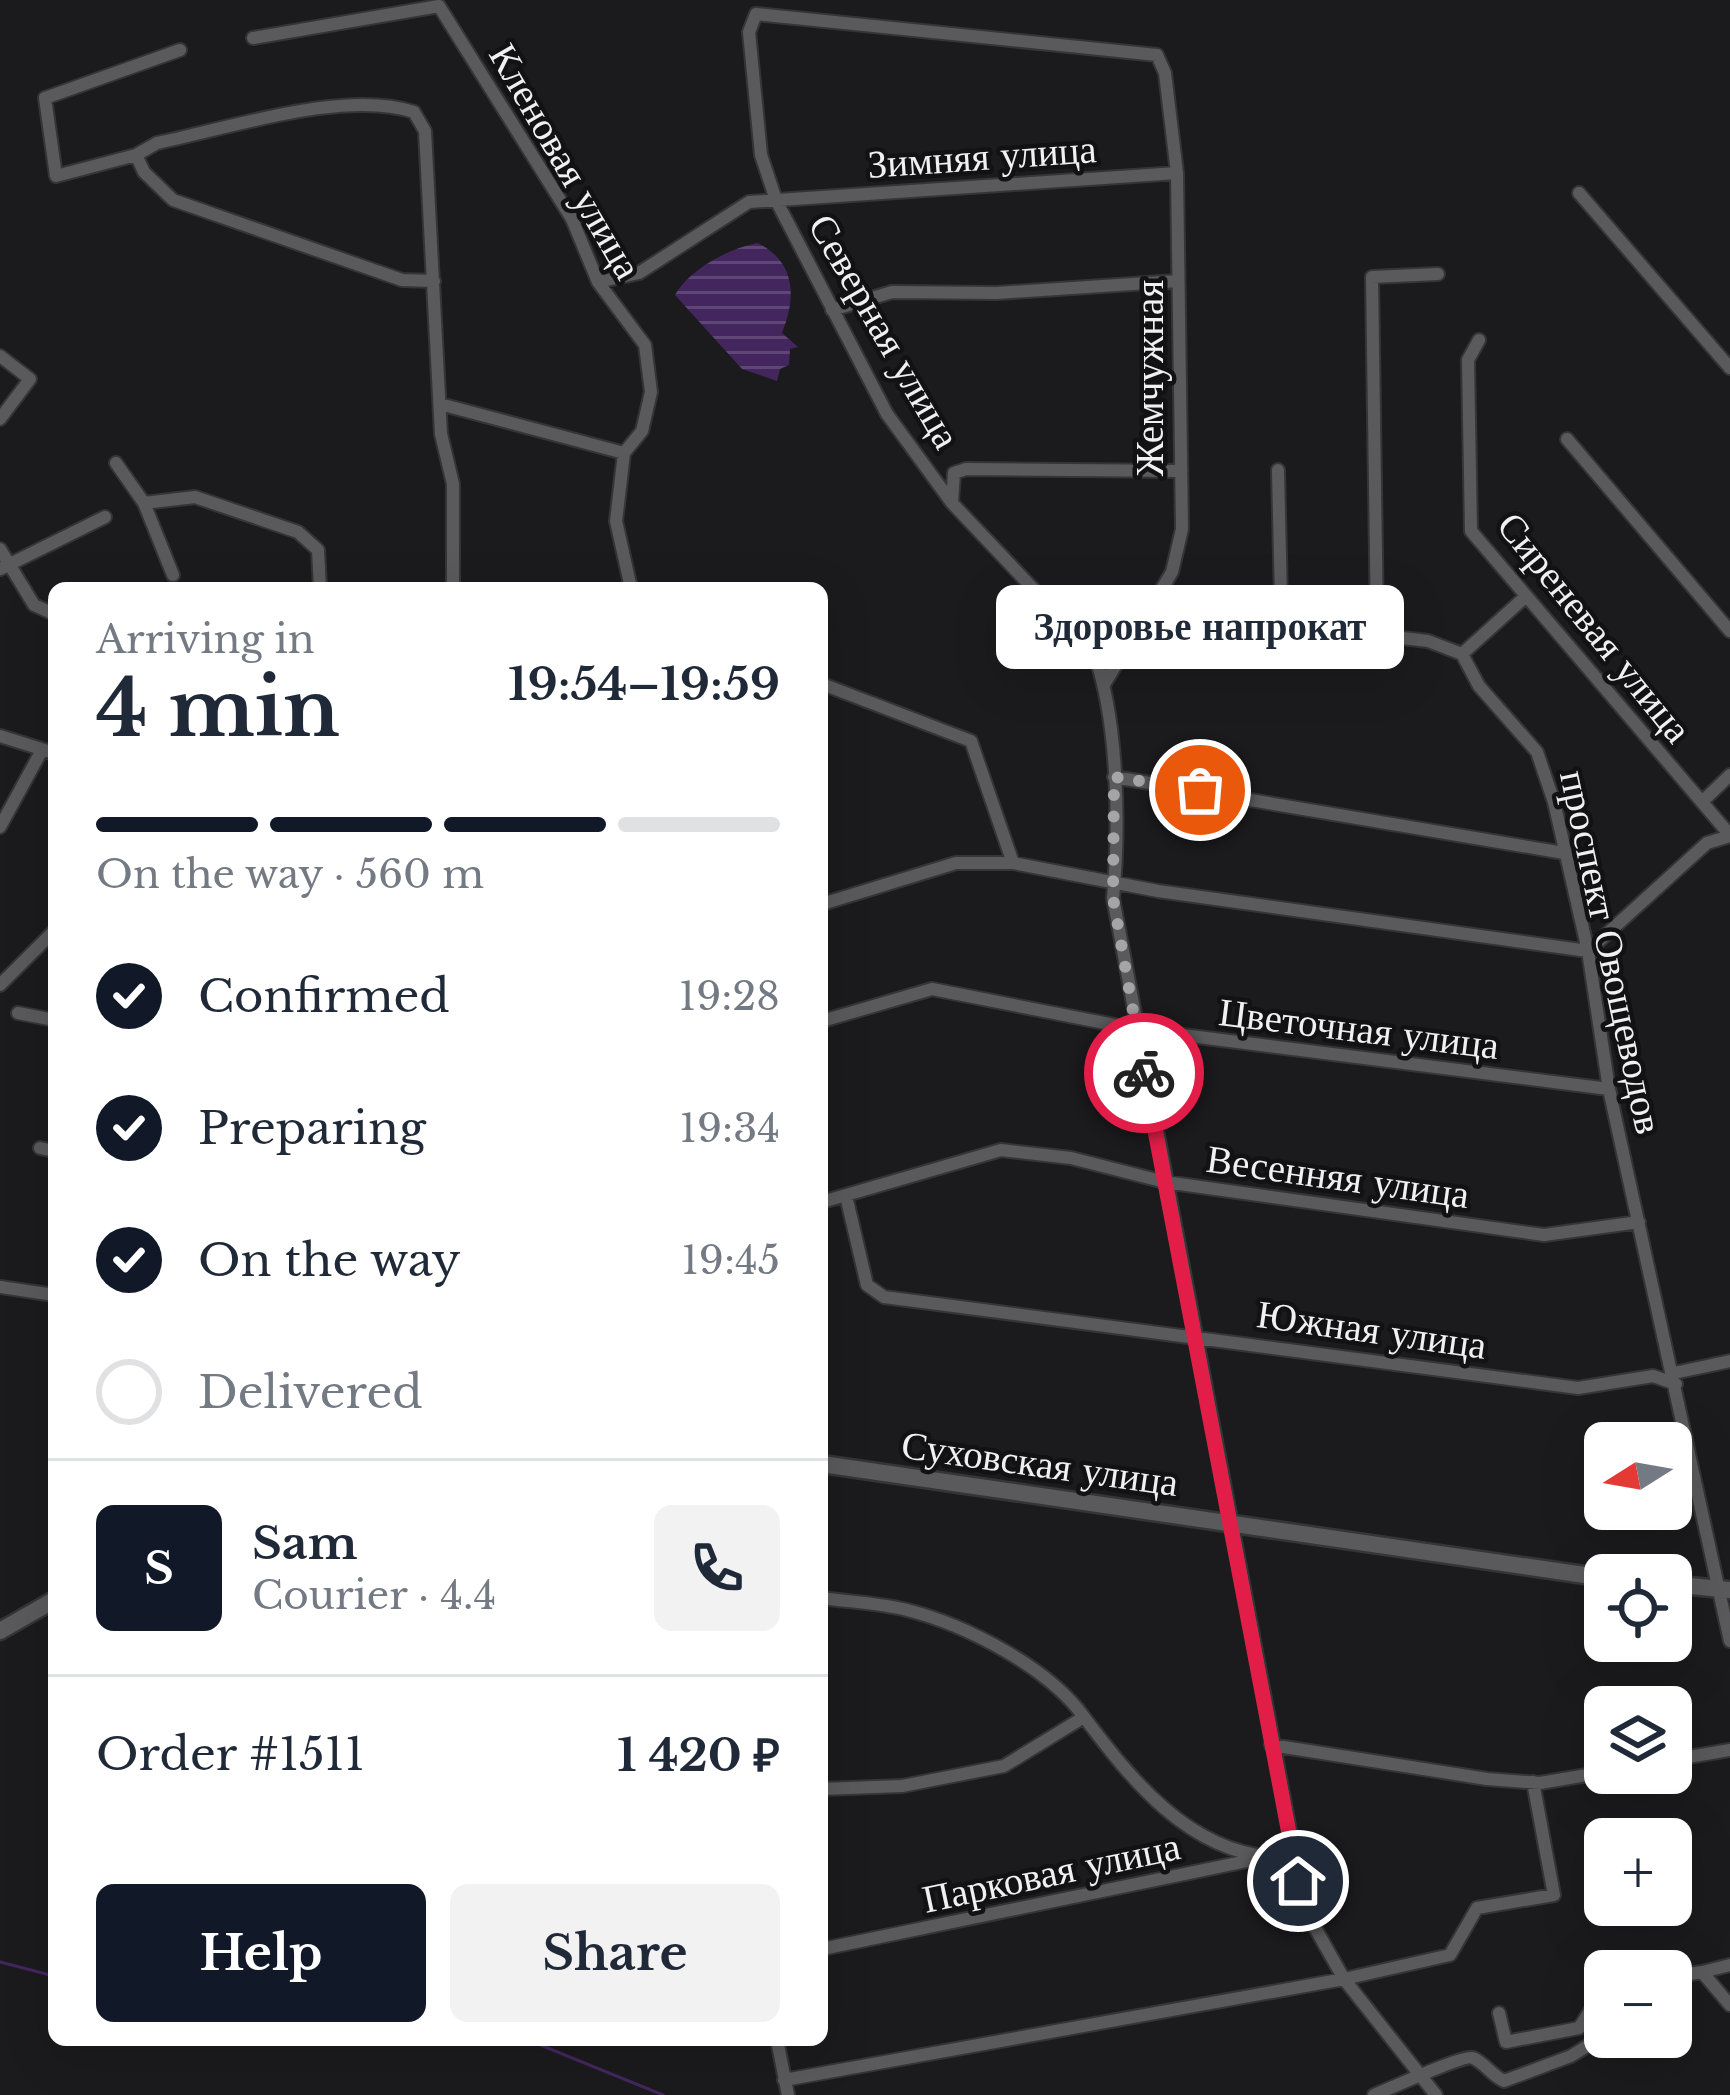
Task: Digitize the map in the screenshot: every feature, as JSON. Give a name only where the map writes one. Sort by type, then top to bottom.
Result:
[{"type":"street","name":"Кленовая улица","points":[[253,38],[439,6],[572,220],[598,282],[645,345],[651,392],[642,431],[624,453],[616,521],[631,582]]},
{"type":"street","name":"Жемчужная","points":[[755,14],[1157,55],[1165,73],[1177,173],[1182,529],[1172,572],[1105,682]]},
{"type":"street","name":"Северная улица","points":[[755,14],[749,32],[761,155],[776,200],[832,310],[887,413],[952,503],[1094,653],[1105,682],[1114,777],[1115,881],[1136,1030],[1291,1852],[1305,1910],[1344,1979],[1436,2095]]},
{"type":"street","points":[[180,50],[45,98],[56,176],[136,155],[157,142],[347,105],[391,104],[414,112],[425,131],[440,404],[453,484],[453,582]]},
{"type":"street","points":[[136,155],[144,172],[173,200],[403,280],[434,281]]},
{"type":"street","name":"Зимняя улица","points":[[598,282],[638,274],[749,202],[1177,173]]},
{"type":"street","points":[[1579,193],[1730,368]]},
{"type":"street","points":[[1385,636],[1377,626],[1372,277],[1438,274]]},
{"type":"street","points":[[832,310],[892,292],[960,293],[1178,281]]},
{"type":"street","name":"Сиреневая улица","points":[[1479,340],[1468,360],[1471,531],[1730,836]]},
{"type":"street","points":[[0,356],[30,379],[0,418]]},
{"type":"street","points":[[440,404],[624,453]]},
{"type":"street","points":[[1568,440],[1730,631]]},
{"type":"street","points":[[116,463],[145,503],[173,575]]},
{"type":"street","points":[[952,503],[954,473],[966,469],[1179,470]]},
{"type":"street","points":[[1278,470],[1281,601],[1353,630],[1428,640],[1462,654],[1525,598]]},
{"type":"street","points":[[145,503],[195,497],[298,532],[318,550],[320,582]]},
{"type":"street","points":[[6,566],[105,517]]},
{"type":"street","points":[[0,549],[6,566],[34,604],[48,611]]},
{"type":"street","name":"проспект Овощеводов","points":[[1462,654],[1479,686],[1537,752],[1588,951],[1609,1090],[1724,1589],[1730,1641]]},
{"type":"street","points":[[828,686],[971,741],[1012,863]]},
{"type":"street","points":[[0,736],[48,752],[0,827]]},
{"type":"street","points":[[1702,802],[1730,775]]},
{"type":"street","points":[[1114,777],[1564,853]]},
{"type":"street","points":[[828,902],[956,863],[1012,863],[1588,951],[1707,843],[1730,836]]},
{"type":"street","points":[[0,985],[48,937]]},
{"type":"street","name":"Цветочная улица","points":[[828,1019],[932,989],[1136,1030],[1609,1090]]},
{"type":"street","points":[[18,1013],[48,1019]]},
{"type":"street","name":"Весенняя улица","points":[[828,1200],[1001,1150],[1071,1158],[1165,1183],[1544,1235],[1639,1222]]},
{"type":"street","name":"Южная улица","points":[[846,1196],[867,1285],[884,1297],[1195,1342],[1223,1339],[1578,1388],[1653,1376],[1675,1378],[1730,1361]]},
{"type":"street","points":[[0,1287],[48,1294]]},
{"type":"street","name":"Суховская улица","points":[[828,1465],[1584,1575]]},
{"type":"street","points":[[1692,1586],[1724,1589]]},
{"type":"street","points":[[828,1599],[904,1609],[944,1622],[1043,1680],[1084,1718],[1160,1808],[1246,1855],[1271,1857]]},
{"type":"street","points":[[0,1631],[48,1603]]},
{"type":"street","points":[[828,1789],[902,1786],[1004,1766],[1084,1718]]},
{"type":"street","points":[[1271,1745],[1533,1782],[1584,1775]]},
{"type":"street","points":[[1692,1756],[1730,1750]]},
{"type":"street","points":[[778,2046],[786,2088],[1450,1955],[1477,1909],[1553,1895],[1533,1782]]},
{"type":"street","name":"Парковая улица","points":[[828,1948],[1291,1852]]},
{"type":"street","points":[[1692,1975],[1730,1964]]},
{"type":"street","points":[[1702,1972],[1730,2005]]},
{"type":"street","points":[[1499,2013],[1506,2042],[1579,2027],[1584,2020]]},
{"type":"street","points":[[1374,2095],[1423,2078],[1459,2056],[1473,2057],[1504,2081],[1584,2048]]},
{"type":"shaded area","points":[[758,243],[779,260],[790,281],[790,306],[782,333],[798,347],[790,349],[789,365],[780,369],[777,381],[742,369],[675,295],[711,262]]},
{"type":"waterway","points":[[0,1962],[48,1974]]},
{"type":"waterway","points":[[543,2046],[663,2095]]},
{"type":"way so far","points":[[1144,1073],[1113,898],[1114,777],[1200,790]]},
{"type":"place","name":"Здоровье напрокат","points":[[1200,790]]},
{"type":"route","points":[[1144,1073],[1298,1881]]}]
